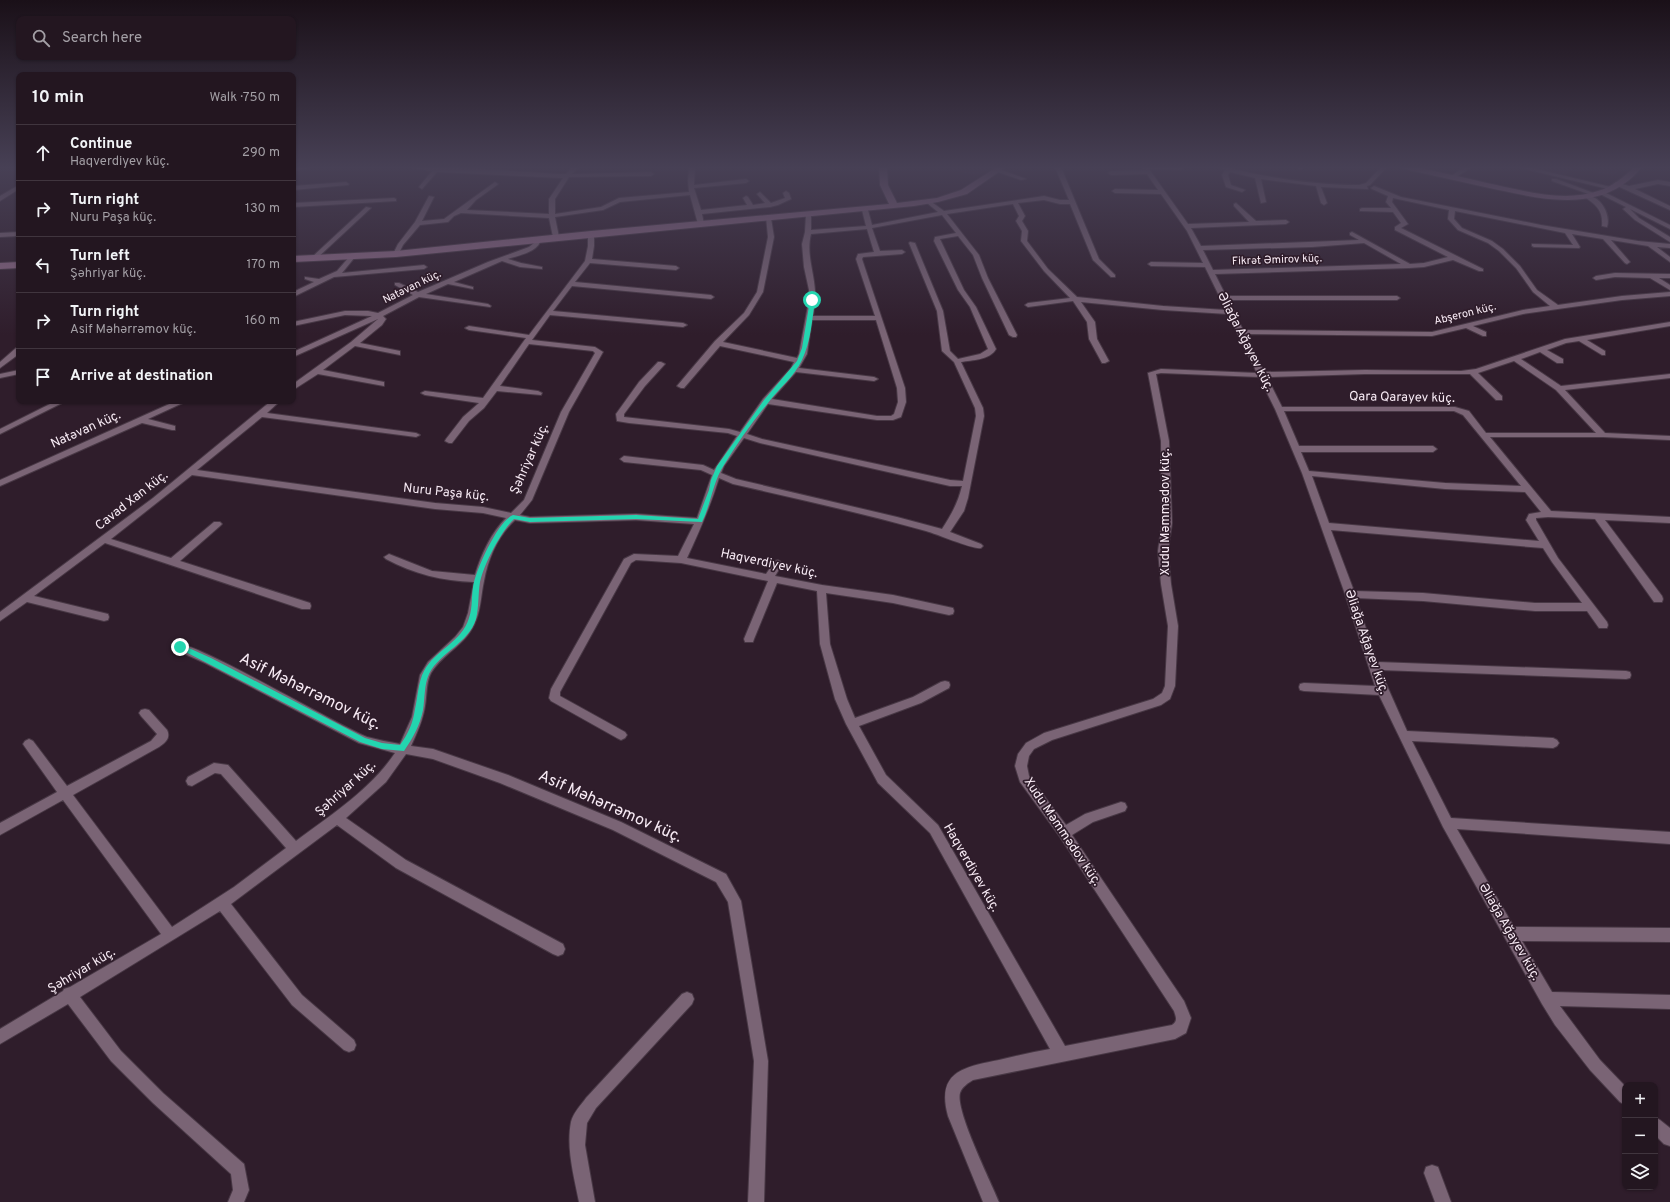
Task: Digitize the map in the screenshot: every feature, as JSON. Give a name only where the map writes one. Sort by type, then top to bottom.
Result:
[{"type":"street","points":[[313,259],[352,223]]},
{"type":"street","points":[[396,254],[400,245],[418,223]]},
{"type":"street","points":[[554,223],[556,237]]},
{"type":"street","points":[[296,259],[396,254],[556,237],[710,223]]},
{"type":"street","points":[[681,386],[718,343],[747,314],[760,292],[771,238],[769,223]]},
{"type":"street","points":[[682,560],[700,521],[716,474],[766,401],[797,365],[805,348],[810,318],[812,290],[807,267],[805,244],[808,232],[808,223]]},
{"type":"street","points":[[868,223],[868,227],[878,252]]},
{"type":"street","points":[[808,232],[868,227],[891,223]]},
{"type":"street","points":[[951,223],[976,255],[985,278],[1013,335]]},
{"type":"street","points":[[1020,223],[1025,231],[1024,241],[1046,270],[1075,298],[1091,322],[1093,339],[1106,361]]},
{"type":"street","points":[[1081,223],[1096,260],[1114,276]]},
{"type":"street","name":"Əliağa Ağayev küç.","points":[[1185,223],[1279,409],[1306,473],[1350,594],[1383,692],[1447,823],[1509,934],[1572,1038],[1622,1094]]},
{"type":"street","points":[[1187,226],[1252,223]]},
{"type":"street","points":[[1405,223],[1403,226],[1397,228],[1399,231],[1481,270]]},
{"type":"street","points":[[1454,223],[1465,232],[1490,242],[1501,250],[1518,267],[1536,291],[1556,307]]},
{"type":"street","points":[[1519,223],[1651,245],[1670,246]]},
{"type":"street","points":[[1643,223],[1670,240]]},
{"type":"street","points":[[1534,245],[1577,247],[1568,232]]},
{"type":"street","points":[[0,235],[16,234]]},
{"type":"street","points":[[449,441],[466,419],[496,388],[548,313],[588,261],[591,246],[591,234]]},
{"type":"street","points":[[957,361],[982,356],[991,352],[992,349],[973,307],[960,290],[937,240],[940,236],[960,234]]},
{"type":"street","points":[[1352,234],[1409,266]]},
{"type":"street","points":[[1605,238],[1627,262]]},
{"type":"street","name":"Natəvan küç.","points":[[296,354],[418,295],[531,248],[537,244],[538,239]]},
{"type":"street","points":[[1198,248],[1312,245],[1356,243],[1365,241]]},
{"type":"street","points":[[912,243],[940,311],[946,351],[957,361],[979,408],[980,416],[964,498],[959,511],[944,533]]},
{"type":"street","points":[[1651,245],[1670,260]]},
{"type":"street","points":[[766,401],[877,418],[893,418],[898,415],[902,402],[901,388],[859,259],[860,255],[863,254],[878,252],[902,252]]},
{"type":"street","points":[[296,294],[334,275],[343,269],[352,257]]},
{"type":"street","name":"Fikrət Əmirov küç.","points":[[1151,264],[1208,269],[1409,266],[1429,264],[1450,259],[1452,257]]},
{"type":"street","points":[[502,259],[520,265],[540,268]]},
{"type":"street","points":[[588,261],[676,268]]},
{"type":"street","points":[[0,267],[16,265]]},
{"type":"street","points":[[334,275],[369,273],[424,266]]},
{"type":"street","points":[[1596,278],[1615,275],[1670,276]]},
{"type":"street","points":[[1652,276],[1670,288]]},
{"type":"street","points":[[306,278],[320,282]]},
{"type":"street","points":[[448,282],[472,288]]},
{"type":"street","points":[[397,284],[418,295],[488,306]]},
{"type":"street","points":[[571,284],[711,296]]},
{"type":"street","name":"Abşeron küç.","points":[[1240,332],[1419,334],[1441,332],[1507,314],[1642,296],[1670,294]]},
{"type":"street","points":[[1028,305],[1075,298],[1163,308],[1231,312]]},
{"type":"street","points":[[1223,298],[1397,298]]},
{"type":"street","points":[[296,323],[355,312],[379,315],[382,318],[379,323],[354,344],[296,386]]},
{"type":"street","points":[[548,313],[683,325]]},
{"type":"street","points":[[810,318],[879,318]]},
{"type":"street","name":"Xudu Məmmədov küç.","points":[[991,1202],[955,1114],[952,1096],[958,1081],[970,1073],[1175,1032],[1181,1028],[1184,1018],[1179,1006],[1064,833],[1024,778],[1021,766],[1024,754],[1030,746],[1048,736],[1157,702],[1166,696],[1170,686],[1173,626],[1166,584],[1163,552],[1167,523],[1165,441],[1151,374],[1155,371],[1261,375],[1472,372],[1565,341],[1670,324]]},
{"type":"street","points":[[1467,326],[1483,334]]},
{"type":"street","points":[[469,328],[529,340]]},
{"type":"street","points":[[1581,339],[1602,353]]},
{"type":"street","name":"Şəhriyar küç.","points":[[0,1037],[222,903],[337,818],[382,777],[393,764],[412,734],[419,712],[424,680],[427,671],[439,656],[462,637],[472,619],[478,579],[484,563],[498,534],[506,523],[524,508],[565,412],[599,352],[595,349],[529,340]]},
{"type":"street","points":[[718,343],[797,365],[818,373],[874,379]]},
{"type":"street","points":[[354,344],[397,353]]},
{"type":"street","points":[[1541,349],[1560,362]]},
{"type":"street","points":[[0,366],[16,353]]},
{"type":"street","points":[[1515,358],[1560,388],[1603,435]]},
{"type":"street","points":[[660,364],[642,384],[620,414],[620,419],[729,431],[744,434],[760,440],[950,483],[967,484]]},
{"type":"street","points":[[316,371],[381,384]]},
{"type":"street","points":[[1472,372],[1499,398]]},
{"type":"street","points":[[0,376],[16,373]]},
{"type":"street","points":[[1560,388],[1670,376]]},
{"type":"street","points":[[496,388],[538,393]]},
{"type":"street","points":[[425,393],[485,401]]},
{"type":"street","points":[[0,432],[56,404]]},
{"type":"street","name":"Natəvan küç.","points":[[0,483],[174,404]]},
{"type":"street","name":"Cavad Xan küç.","points":[[0,617],[105,540],[272,404]]},
{"type":"street","name":"Qara Qarayev küç.","points":[[1279,409],[1455,409],[1466,413],[1548,514]]},
{"type":"street","points":[[259,414],[416,435]]},
{"type":"street","points":[[141,420],[172,428]]},
{"type":"street","points":[[1484,435],[1603,435],[1670,438]]},
{"type":"street","points":[[1296,449],[1433,449]]},
{"type":"street","points":[[624,459],[697,467],[710,470],[733,481],[897,520],[944,533],[978,546]]},
{"type":"street","name":"Nuru Paşa küç.","points":[[190,472],[368,497],[483,510],[530,520],[636,517],[700,521]]},
{"type":"street","points":[[1306,473],[1445,486],[1528,489]]},
{"type":"street","points":[[1603,625],[1568,579],[1531,520],[1532,516],[1548,514],[1670,520]]},
{"type":"street","points":[[1597,516],[1658,598]]},
{"type":"street","points":[[173,562],[217,524]]},
{"type":"street","points":[[1324,526],[1467,540],[1546,545]]},
{"type":"street","points":[[105,540],[306,606]]},
{"type":"street","points":[[389,557],[410,567],[440,577],[478,579]]},
{"type":"street","name":"Haqverdiyev küç.","points":[[621,735],[555,698],[555,692],[626,561],[634,557],[682,560],[822,589],[821,598],[825,644],[837,686],[852,724],[882,779],[934,829],[1061,1054]]},
{"type":"street","points":[[749,640],[778,563]]},
{"type":"street","points":[[822,589],[912,602],[949,611]]},
{"type":"street","points":[[1350,594],[1423,597],[1535,607],[1590,607]]},
{"type":"street","points":[[26,598],[104,617]]},
{"type":"street","name":"Asif Məhərrəmov küç.","points":[[180,647],[209,660],[363,740],[382,746],[433,754],[504,779],[617,826],[722,878],[734,901],[761,1061],[756,1202]]},
{"type":"street","points":[[1373,666],[1626,675]]},
{"type":"street","points":[[852,724],[917,700],[945,685]]},
{"type":"street","points":[[1304,687],[1383,692]]},
{"type":"street","points":[[0,829],[155,744],[162,738],[164,733],[145,713]]},
{"type":"street","points":[[1404,736],[1553,743]]},
{"type":"street","points":[[29,744],[170,935]]},
{"type":"street","points":[[192,781],[214,768],[224,769],[295,849]]},
{"type":"street","points":[[1064,833],[1089,818],[1121,807]]},
{"type":"street","points":[[337,818],[401,864],[558,949]]},
{"type":"street","points":[[1447,823],[1670,838]]},
{"type":"street","points":[[222,903],[297,1000],[349,1045]]},
{"type":"street","points":[[1509,934],[1670,935]]},
{"type":"street","points":[[69,994],[122,1061],[158,1098],[238,1170],[240,1190],[236,1202]]},
{"type":"street","points":[[587,1202],[577,1145],[579,1121],[591,1102],[687,999]]},
{"type":"street","points":[[1547,999],[1670,1002]]},
{"type":"street","points":[[1658,1128],[1670,1138]]},
{"type":"street","points":[[1432,1174],[1442,1202]]},
{"type":"route","points":[[180,647],[209,660],[304,711],[363,740],[382,746],[402,749],[412,734],[419,712],[424,680],[427,671],[439,656],[462,637],[468,628],[472,619],[480,572],[498,534],[506,523],[513,517],[530,520],[636,517],[700,521],[720,466],[766,401],[794,369],[803,354],[812,300]]}]
